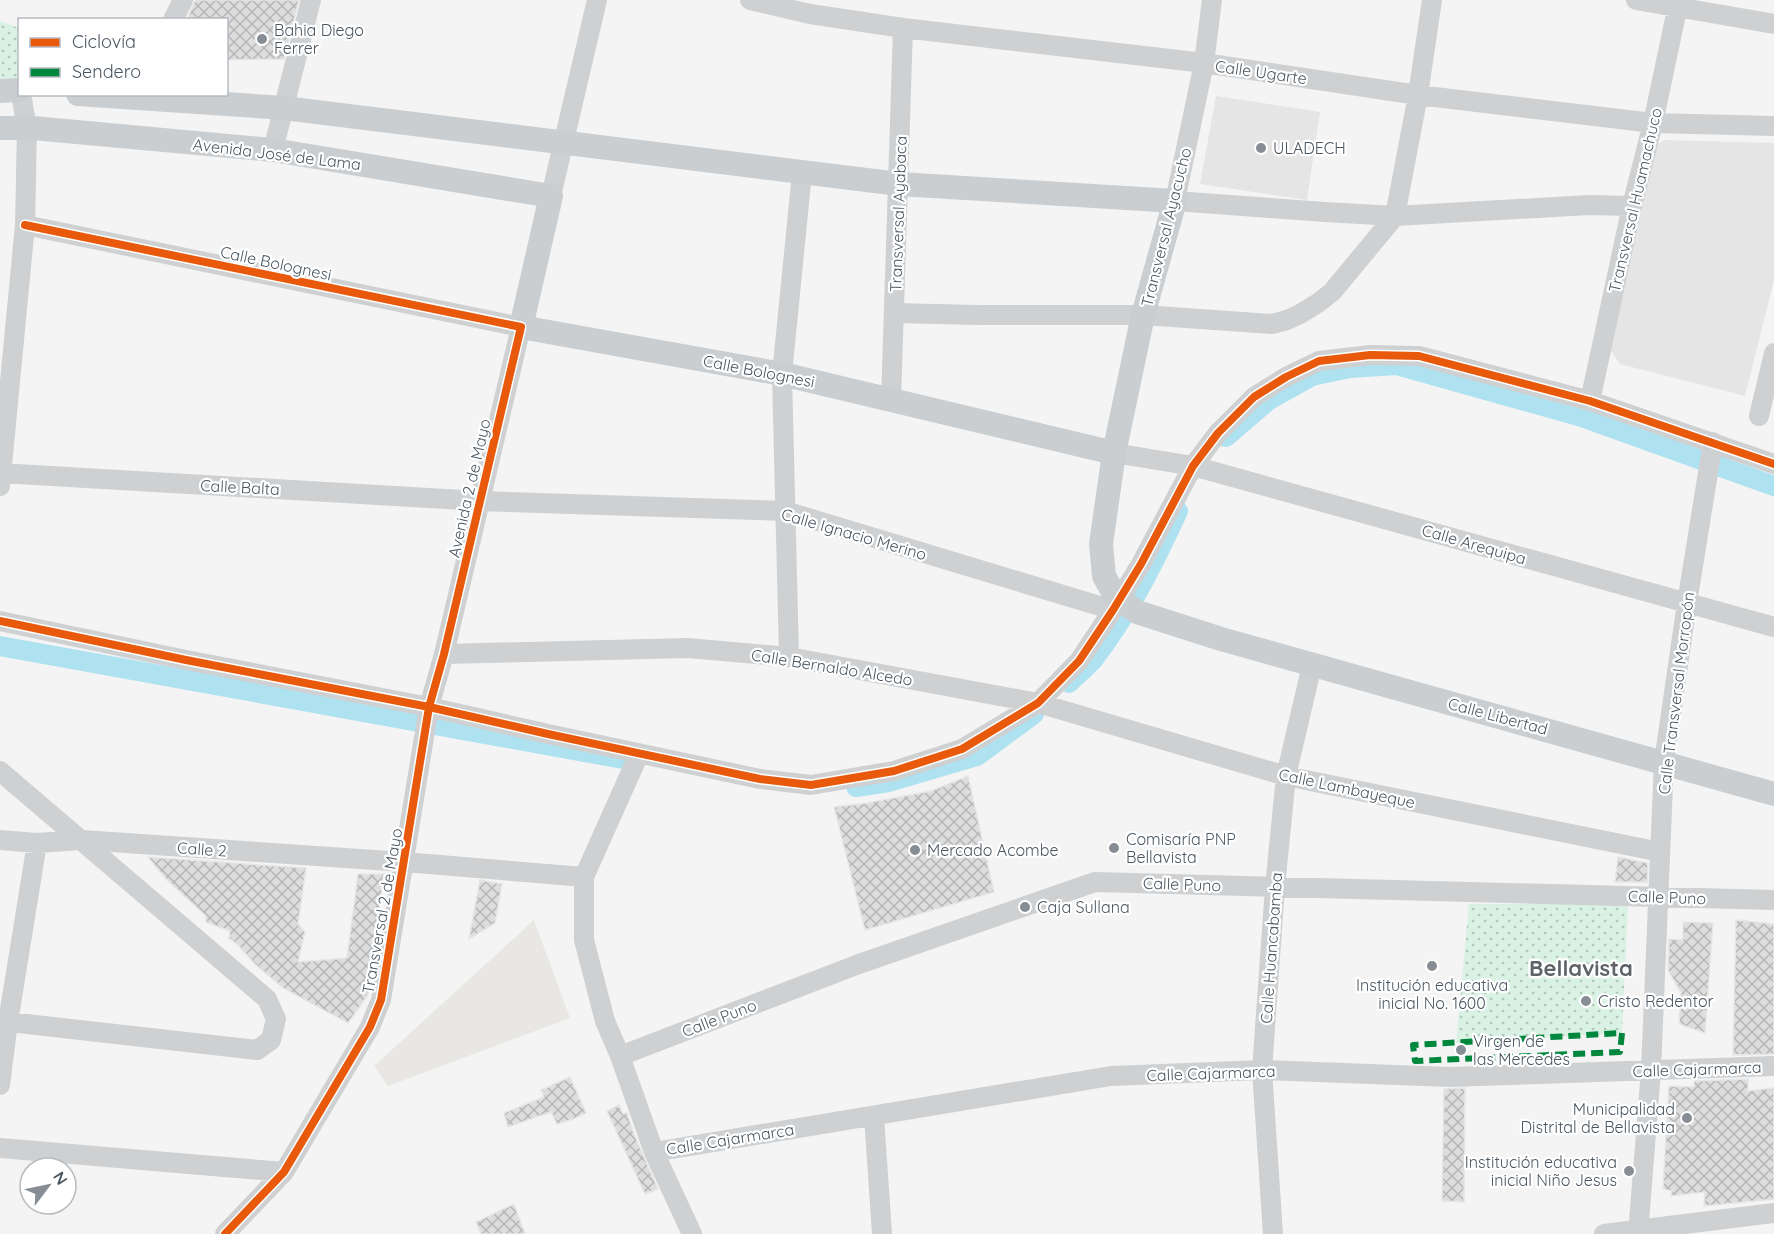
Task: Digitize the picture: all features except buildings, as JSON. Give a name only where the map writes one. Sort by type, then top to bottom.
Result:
[{"type":"main road","points":[[0,91],[18,92]]},
{"type":"main road","points":[[136,96],[284,108],[899,184],[1175,201]]},
{"type":"main road","name":"Avenida José de Lama","points":[[0,128],[27,128],[273,150],[551,196]]},
{"type":"main road","name":"Avenida 2 de Mayo","points":[[521,327],[551,196]]},
{"type":"main road","name":"Transversal Ayacucho","points":[[1175,201],[1143,315],[1114,453],[1101,544],[1104,576],[1115,596],[1137,612],[1221,639]]},
{"type":"main road","name":"Calle Bolognesi","points":[[521,327],[782,374],[1114,453]]},
{"type":"main road","name":"Calle Libertad","points":[[1221,639],[1774,794]]},
{"type":"street","points":[[174,18],[183,0]]},
{"type":"street","points":[[273,150],[312,0]]},
{"type":"street","name":"Avenida 2 de Mayo","points":[[551,196],[597,0]]},
{"type":"street","name":"Calle Ugarte","points":[[750,0],[812,7],[903,27],[1204,63],[1418,95],[1653,123],[1774,126]]},
{"type":"street","name":"Transversal Ayacucho","points":[[1175,201],[1204,63],[1212,0]]},
{"type":"street","points":[[894,313],[1143,315],[1272,324],[1300,314],[1332,292],[1395,216],[1418,95],[1432,0]]},
{"type":"street","points":[[1636,0],[1678,3],[1774,24]]},
{"type":"street","name":"Transversal Huamachuco","points":[[1590,401],[1678,3]]},
{"type":"street","name":"Transversal Ayabaca","points":[[891,401],[903,27]]},
{"type":"street","points":[[0,486],[25,225],[27,128],[21,96]]},
{"type":"street","points":[[789,657],[782,374],[802,173]]},
{"type":"street","points":[[1175,201],[1395,216],[1589,205],[1632,206]]},
{"type":"street","name":"Calle Bolognesi","points":[[25,225],[521,327]]},
{"type":"street","name":"Avenida 2 de Mayo","points":[[444,654],[521,327]]},
{"type":"street","points":[[1759,416],[1774,353]]},
{"type":"street","points":[[0,621],[760,779],[811,785],[894,771],[962,749],[1038,703],[1078,661],[1113,610],[1141,564],[1184,464],[1254,397],[1286,377],[1319,361],[1370,355],[1419,356],[1590,401],[1774,464]]},
{"type":"street","name":"Calle Transversal Morropón","points":[[1638,1232],[1651,1070],[1664,762],[1713,442]]},
{"type":"street","name":"Calle Bolognesi","points":[[1114,453],[1184,464]]},
{"type":"street","name":"Calle Arequipa","points":[[1184,464],[1774,627]]},
{"type":"street","name":"Calle Balta","points":[[0,473],[480,501]]},
{"type":"street","name":"Calle Ignacio Merino","points":[[480,501],[785,511],[1113,610]]},
{"type":"street","name":"Calle Bernaldo Alcedo","points":[[444,654],[688,648],[789,657],[1038,703]]},
{"type":"street","name":"Transversal 2 de Mayo","points":[[225,1234],[284,1172],[370,1027],[381,1000],[429,709],[444,654]]},
{"type":"street","name":"Calle Huancabamba","points":[[1273,1234],[1262,1070],[1275,887],[1286,776],[1312,665]]},
{"type":"street","name":"Calle Lambayeque","points":[[1038,703],[1286,776],[1660,852]]},
{"type":"street","points":[[639,754],[584,877],[584,940],[605,1021],[654,1152],[692,1234]]},
{"type":"street","points":[[0,771],[267,999],[276,1019],[271,1040],[257,1050],[4,1021]]},
{"type":"street","name":"Calle 2","points":[[0,840],[37,843],[82,840],[584,877]]},
{"type":"street","points":[[0,1085],[4,1021],[37,843]]},
{"type":"street","name":"Calle Puno","points":[[620,1056],[859,964],[1095,882],[1774,900]]},
{"type":"street","name":"Calle Cajarmarca","points":[[654,1152],[1111,1076],[1262,1070],[1450,1077],[1774,1066]]},
{"type":"street","points":[[874,1116],[882,1234]]},
{"type":"street","points":[[0,1148],[284,1172]]},
{"type":"street","points":[[1604,1234],[1638,1232],[1774,1214]]},
{"type":"shaded area","name":"ULADECH","points":[[1216,96],[1320,112],[1307,200],[1200,184]]},
{"type":"shaded area","points":[[1664,140],[1774,143],[1774,280],[1745,396],[1620,364],[1610,349],[1656,146]]},
{"type":"shaded area","points":[[534,920],[570,1018],[388,1086],[374,1066]]},
{"type":"green space","points":[[0,21],[18,28],[18,84],[0,82]]},
{"type":"green space","points":[[1469,904],[1628,904],[1622,1033],[1456,1043]]},
{"type":"waterway","points":[[1226,437],[1269,400],[1312,376],[1350,368],[1397,365],[1582,417],[1774,486]]},
{"type":"waterway","points":[[1069,683],[1093,660],[1118,625],[1150,569],[1178,511]]},
{"type":"waterway","points":[[0,646],[623,759]]},
{"type":"waterway","points":[[856,787],[889,782],[977,756],[1034,714]]},
{"type":"marked path","points":[[1622,1033],[1620,1052],[1415,1061],[1413,1045],[1622,1033]]},
{"type":"cycle path","points":[[25,225],[521,327],[444,654],[429,707],[381,1000],[370,1027],[284,1172],[225,1234]]},
{"type":"cycle path","points":[[0,621],[429,707],[760,779],[811,785],[894,771],[962,749],[1038,703],[1079,661],[1141,564],[1193,466],[1218,433],[1254,397],[1286,377],[1319,361],[1370,355],[1419,356],[1590,401],[1774,464]]},
{"type":"place","name":"Bahia Diego Ferrer","points":[[262,39]]},
{"type":"place","name":"ULADECH","points":[[1261,148]]},
{"type":"place","name":"Comisaría PNP Bellavista","points":[[1114,848]]},
{"type":"place","name":"Mercado Acombe","points":[[915,850]]},
{"type":"place","name":"Caja Sullana","points":[[1025,907]]},
{"type":"place","name":"Institución educativa inicial No. 1600","points":[[1432,966]]},
{"type":"place","name":"Cristo Redentor","points":[[1586,1001]]},
{"type":"place","name":"Virgen de las Mercedes","points":[[1461,1050]]},
{"type":"place","name":"Municipalidad Distrital de Bellavista","points":[[1687,1118]]},
{"type":"place","name":"Institución educativa inicial Niño Jesus","points":[[1629,1171]]},
{"type":"district","name":"Bellavista","points":[[1581,968]]}]
